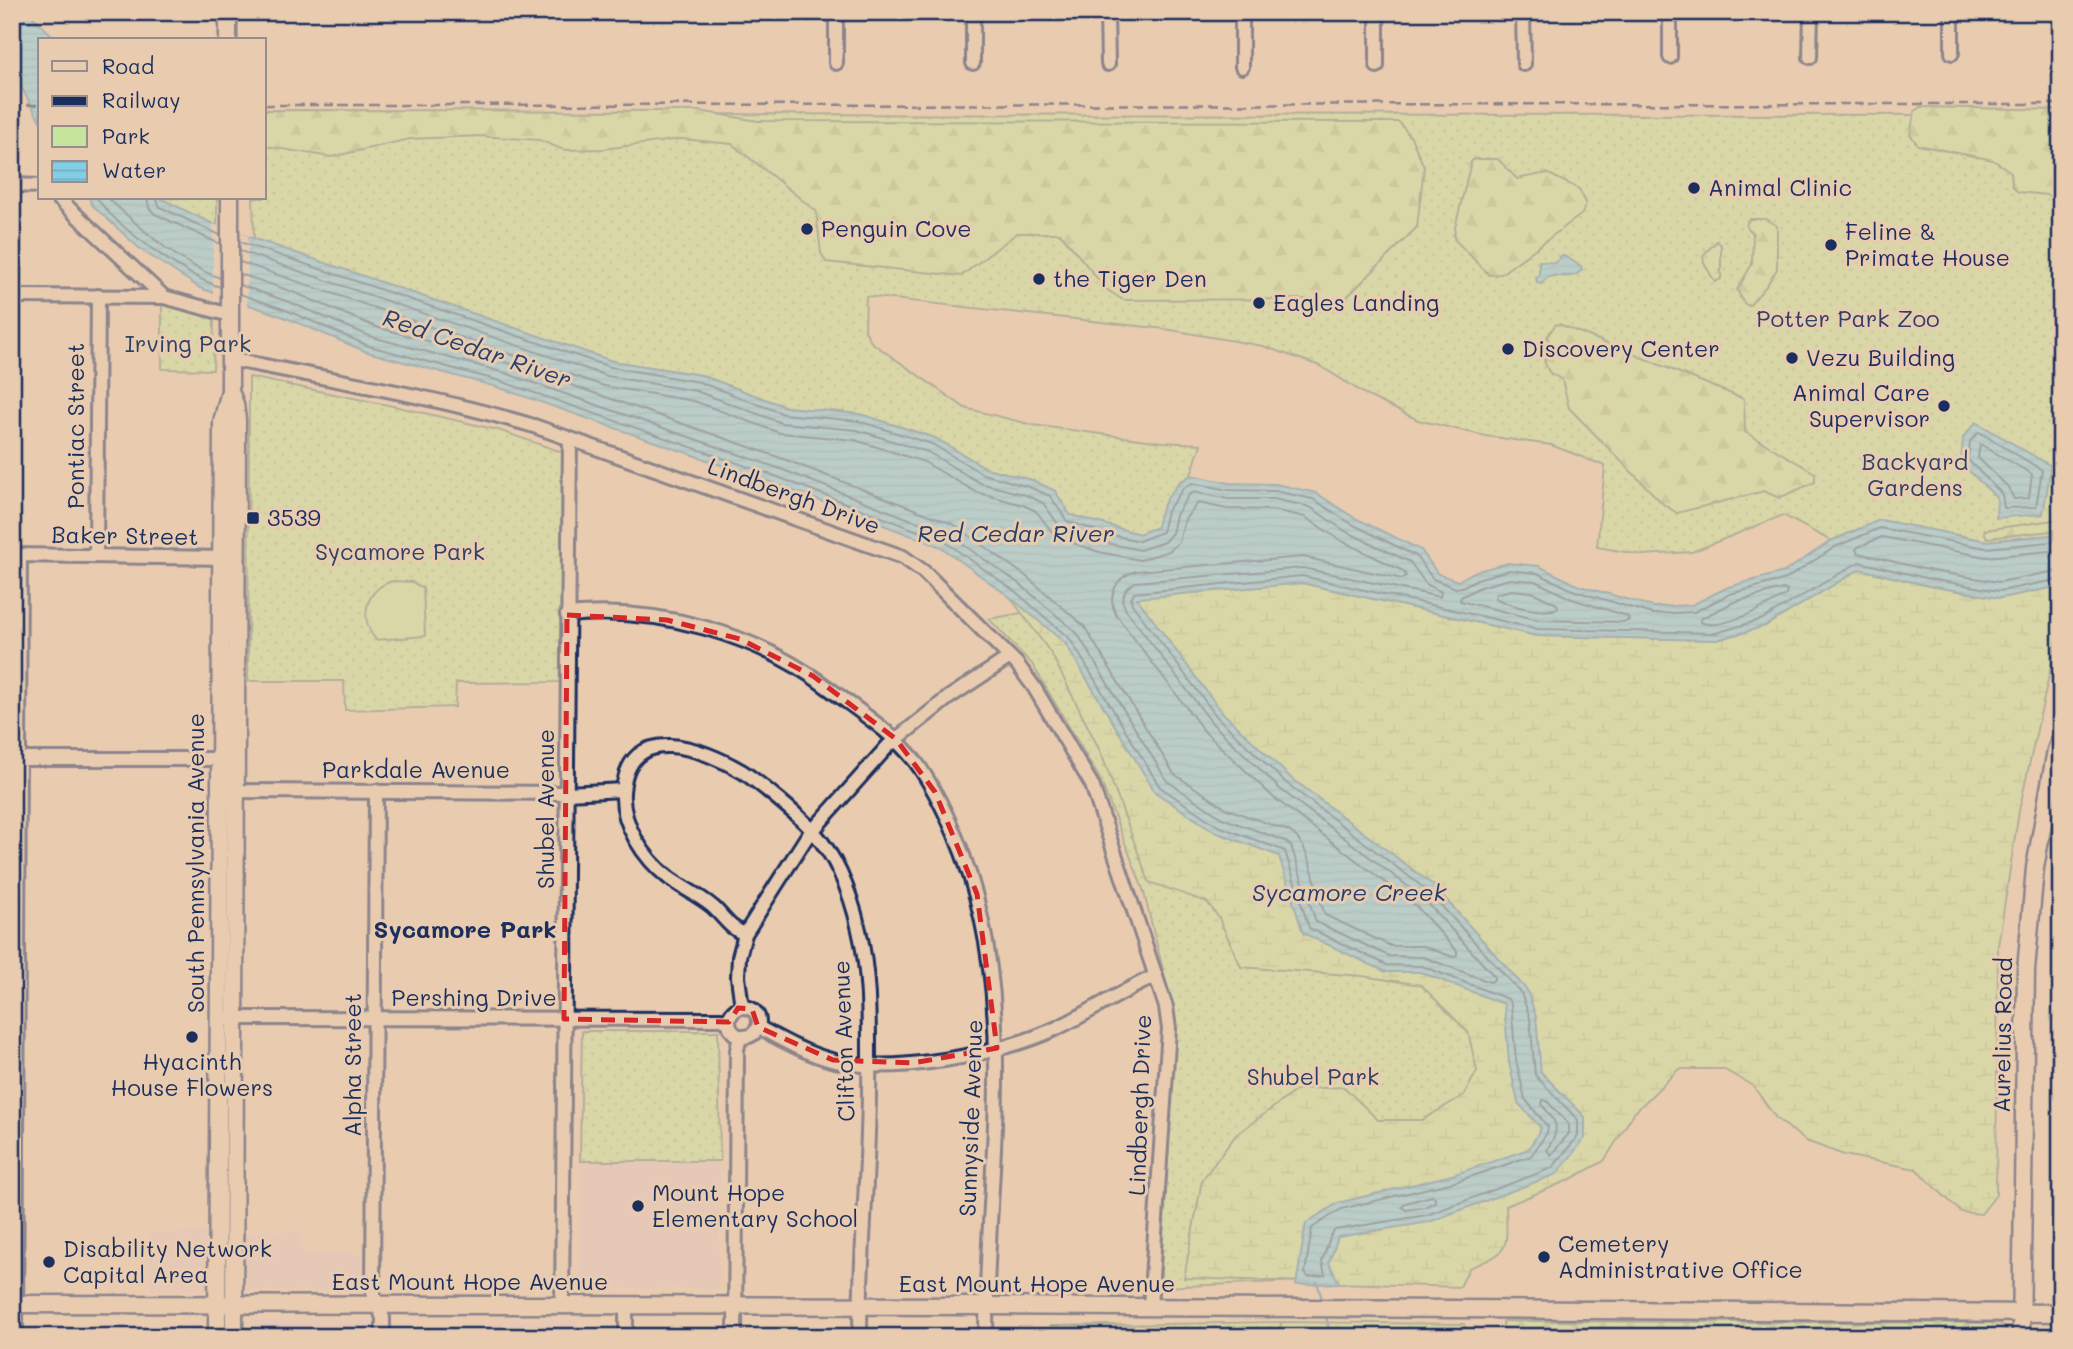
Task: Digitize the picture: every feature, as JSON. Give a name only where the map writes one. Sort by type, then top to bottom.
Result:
[{"type":"street","points":[[228,12],[228,38]]},
{"type":"street","points":[[836,12],[836,63]]},
{"type":"street","points":[[973,12],[973,63]]},
{"type":"street","points":[[1107,12],[1108,64]]},
{"type":"street","points":[[1242,12],[1242,67]]},
{"type":"street","points":[[1377,12],[1377,66]]},
{"type":"street","points":[[1523,12],[1524,64]]},
{"type":"street","points":[[1670,12],[1670,57]]},
{"type":"street","points":[[1810,57],[1811,12]]},
{"type":"street","points":[[1952,12],[1952,53]]},
{"type":"street","points":[[12,185],[38,186]]},
{"type":"street","points":[[60,200],[164,297]]},
{"type":"street","name":"South Pennsylvania Avenue","points":[[217,1337],[225,1305],[229,558],[222,422],[230,391],[230,200]]},
{"type":"street","points":[[12,296],[164,297],[230,309]]},
{"type":"street","name":"Pontiac Street","points":[[96,556],[98,296]]},
{"type":"street","name":"Lindbergh Drive","points":[[230,359],[357,382],[463,406],[570,439],[903,557],[923,572],[1010,657],[1034,687],[1092,786],[1166,1007],[1169,1029],[1150,1307]]},
{"type":"street","name":"Shubel Avenue","points":[[562,1305],[570,439]]},
{"type":"street","points":[[16,555],[20,759],[16,1337]]},
{"type":"street","name":"Baker Street","points":[[16,555],[229,558]]},
{"type":"street","name":"Sunnyside Avenue","points":[[567,615],[632,616],[667,620],[740,639],[813,676],[896,739],[915,761],[935,792],[974,883],[988,946],[997,1048],[986,1337]]},
{"type":"street","points":[[742,1007],[738,977],[739,957],[745,934],[812,831],[896,739],[948,698],[1010,657]]},
{"type":"street","name":"Aurelius Road","points":[[2021,1337],[2026,970],[2035,868],[2056,750],[2061,737]]},
{"type":"street","name":"Clifton Avenue","points":[[623,790],[626,772],[641,752],[662,746],[676,746],[719,760],[745,774],[812,831],[836,863],[849,893],[859,930],[868,992],[870,1064],[860,1337]]},
{"type":"street","points":[[20,759],[228,759]]},
{"type":"street","points":[[623,790],[626,816],[647,856],[667,876],[714,908],[730,926],[745,934]]},
{"type":"street","name":"Parkdale Avenue","points":[[228,791],[567,793],[623,790]]},
{"type":"street","name":"Alpha Street","points":[[376,791],[373,1293],[383,1318],[383,1337]]},
{"type":"street","points":[[758,1027],[796,1048],[833,1060],[870,1064],[946,1060],[997,1048],[1055,1029],[1128,988],[1156,976]]},
{"type":"street","points":[[742,1007],[756,1012],[759,1022],[753,1034],[740,1036],[732,1031],[729,1022],[732,1014],[742,1007]]},
{"type":"street","name":"Pershing Drive","points":[[226,1018],[721,1019],[729,1022]]},
{"type":"street","points":[[735,1337],[737,1050],[740,1036]]},
{"type":"street","name":"East Mount Hope Avenue","points":[[15,1304],[2061,1312]]},
{"type":"street","name":"South Pennsylvania Avenue","points":[[225,1305],[234,1337]]},
{"type":"street","points":[[626,1305],[626,1337]]},
{"type":"highlighted area","points":[[567,615],[667,620],[740,639],[775,655],[813,676],[896,739],[935,792],[977,894],[997,1048],[913,1063],[833,1060],[758,1027],[752,1009],[738,1008],[729,1022],[564,1019]]},
{"type":"shaded area","points":[[579,1029],[720,1030],[719,1289],[579,1289]]},
{"type":"shaded area","points":[[301,1230],[303,1252],[362,1253],[363,1291],[243,1291],[244,1232]]},
{"type":"shaded area","points":[[149,1232],[206,1233],[206,1290],[149,1290]]},
{"type":"shaded area","points":[[303,1319],[373,1320],[373,1337],[303,1337]]},
{"type":"shaded area","points":[[250,1320],[302,1320],[302,1337],[250,1337]]},
{"type":"shaded area","points":[[488,1320],[578,1320],[578,1337],[488,1337]]},
{"type":"shaded area","points":[[122,1325],[206,1325],[206,1337],[122,1337]]},
{"type":"green space","points":[[1920,107],[2061,110],[2061,200],[2047,195],[2018,192],[2012,185],[2011,172],[1993,160],[1918,145],[1910,134],[1915,111]]},
{"type":"green space","points":[[266,110],[699,111],[758,121],[1399,122],[1412,139],[1424,167],[1417,227],[1345,299],[1123,300],[1106,289],[1060,233],[1017,233],[961,276],[826,262],[821,253],[816,211],[732,144],[682,139],[603,149],[564,150],[539,140],[479,136],[410,139],[331,157],[266,146]]},
{"type":"green space","name":"Potter Park Zoo","points":[[266,114],[2061,115],[2061,534],[1987,541],[1880,520],[1831,541],[1783,515],[1692,552],[1643,555],[1597,547],[1605,466],[1551,445],[1485,436],[1418,420],[1370,397],[1320,366],[1263,346],[1165,329],[866,296],[865,330],[871,342],[965,408],[1033,425],[1162,442],[1201,444],[1191,475],[1178,483],[1158,527],[1139,534],[1070,515],[1055,491],[1032,480],[986,468],[935,438],[860,414],[786,407],[701,375],[612,361],[254,239],[253,200],[266,200]]},
{"type":"green space","points":[[1474,159],[1498,159],[1517,179],[1547,173],[1579,189],[1586,203],[1582,214],[1501,274],[1489,275],[1454,239],[1471,162]]},
{"type":"green space","points":[[217,200],[217,226],[163,201]]},
{"type":"green space","points":[[1749,219],[1765,219],[1777,226],[1777,269],[1749,306],[1744,303],[1737,290],[1752,264],[1753,233],[1746,226]]},
{"type":"green space","points":[[1717,241],[1721,245],[1721,279],[1715,282],[1704,263],[1703,255]]},
{"type":"green space","name":"Irving Park","points":[[162,304],[214,319],[213,370],[162,369]]},
{"type":"green space","points":[[1559,324],[1744,399],[1745,432],[1815,473],[1815,482],[1779,498],[1764,491],[1677,513],[1663,504],[1569,408],[1562,380],[1549,372],[1544,361],[1551,345],[1547,337],[1555,325]]},
{"type":"green space","name":"Sycamore Park","points":[[249,377],[498,430],[562,452],[560,682],[456,683],[455,707],[345,710],[344,681],[248,681]]},
{"type":"green space","points":[[2061,519],[2061,530],[1987,538],[1984,532],[1985,530]]},
{"type":"green space","points":[[1860,569],[1929,586],[2000,598],[2061,586],[2061,621],[2019,811],[1998,946],[1996,1195],[1981,1214],[1961,1212],[1916,1169],[1844,1155],[1806,1141],[1776,1118],[1753,1086],[1723,1069],[1679,1069],[1634,1113],[1604,1161],[1569,1180],[1506,1206],[1507,1232],[1504,1247],[1493,1258],[1469,1268],[1460,1287],[1184,1278],[1202,1180],[1236,1135],[1298,1089],[1344,1087],[1378,1120],[1422,1120],[1464,1095],[1477,1071],[1468,1032],[1421,985],[1362,976],[1241,967],[1219,918],[1207,902],[1149,882],[1101,753],[1052,655],[1011,598],[1136,598],[1302,583],[1537,636],[1717,640],[1765,626]]},
{"type":"green space","points":[[393,581],[412,582],[423,588],[425,636],[376,640],[370,631],[366,614],[371,597],[376,590]]},
{"type":"green space","name":"Shubel Park","points":[[1050,608],[1496,988],[1523,1090],[1303,1281],[1160,1287],[1176,1022],[1143,889],[1100,779],[1032,664],[989,619]]},
{"type":"green space","points":[[582,1031],[718,1031],[720,1161],[580,1161]]},
{"type":"green space","points":[[1503,1321],[1999,1323],[2008,1331],[2008,1337],[1504,1337]]},
{"type":"green space","points":[[1282,1322],[1276,1337],[1051,1337],[1051,1326]]},
{"type":"green space","points":[[1282,1322],[1464,1324],[1467,1337],[1276,1337]]},
{"type":"water","points":[[12,12],[28,12],[55,38],[38,38],[38,117],[12,71]]},
{"type":"water","name":"Red Cedar River","points":[[90,200],[164,200],[217,226],[612,361],[701,375],[786,407],[860,414],[935,438],[986,468],[1032,480],[1055,491],[1070,515],[1139,534],[1157,527],[1168,497],[1191,475],[1229,483],[1276,484],[1316,493],[1353,517],[1421,550],[1438,574],[1458,581],[1474,572],[1508,563],[1539,566],[1577,585],[1654,607],[1692,605],[1728,587],[1784,572],[1831,541],[1880,520],[1987,541],[2061,534],[2061,586],[2000,598],[1929,586],[1860,569],[1765,626],[1717,640],[1537,636],[1302,583],[1137,598],[1222,712],[1290,777],[1433,885],[1527,990],[1536,1017],[1541,1072],[1585,1117],[1585,1138],[1557,1174],[1429,1222],[1338,1237],[1329,1263],[1339,1283],[1296,1285],[1306,1223],[1338,1203],[1456,1174],[1529,1149],[1541,1128],[1518,1103],[1509,1062],[1504,1004],[1420,972],[1386,972],[1303,933],[1279,856],[1215,832],[1155,792],[1065,643],[1011,598],[941,547],[773,483],[497,387],[367,352],[284,317],[200,288],[140,249],[93,206]]},
{"type":"water","points":[[1562,255],[1581,266],[1582,270],[1571,276],[1551,276],[1541,284],[1537,283],[1539,261],[1555,263]]},
{"type":"water","points":[[1976,422],[2051,466],[2043,514],[1996,518],[1997,498],[1961,463],[1963,438]]},
{"type":"pier","points":[[213,224],[248,236],[247,308],[213,296]]},
{"type":"waterway","name":"Sycamore Creek","points":[[1317,1282],[1323,1303]]},
{"type":"waterway","name":"Sycamore Creek","points":[[1325,1313],[1331,1337]]},
{"type":"railway","points":[[266,105],[2061,104]]},
{"type":"railway","points":[[12,105],[38,105]]},
{"type":"place","name":"Animal Clinic","points":[[1694,188]]},
{"type":"place","name":"Penguin Cove","points":[[807,229]]},
{"type":"place","name":"Feline & Primate House","points":[[1831,245]]},
{"type":"place","name":"the Tiger Den","points":[[1039,279]]},
{"type":"place","name":"Eagles Landing","points":[[1259,303]]},
{"type":"place","name":"Discovery Center","points":[[1508,349]]},
{"type":"place","name":"Vezu Building","points":[[1792,358]]},
{"type":"place","name":"Animal Care Supervisor","points":[[1944,406]]},
{"type":"place","name":"3539","points":[[253,518]]},
{"type":"place","name":"Hyacinth House Flowers","points":[[192,1037]]},
{"type":"place","name":"Mount Hope Elementary School","points":[[638,1206]]},
{"type":"place","name":"Cemetery Administrative Office","points":[[1544,1257]]},
{"type":"place","name":"Disability Network Capital Area","points":[[49,1262]]},
{"type":"district","name":"Sycamore Park","points":[[465,930]]},
{"type":"park label","name":"Backyard Gardens","points":[[1915,475]]}]
